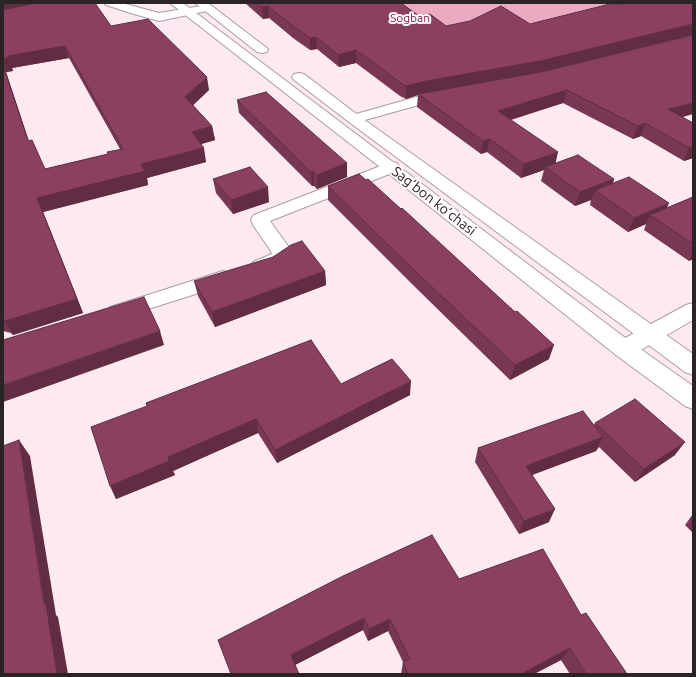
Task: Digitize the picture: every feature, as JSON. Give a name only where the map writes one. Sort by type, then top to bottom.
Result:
[{"type":"main road","points":[[110,3],[158,17],[188,12],[204,5]]},
{"type":"main road","name":"Sag’bon ko’chasi","points":[[176,3],[391,167],[624,349],[693,399]]},
{"type":"main road","name":"Sag’bon ko’chasi","points":[[204,5],[354,119],[693,366]]},
{"type":"main road","points":[[354,119],[425,99],[455,94]]},
{"type":"main road","points":[[102,316],[267,264],[282,257],[281,250],[262,226],[260,219],[391,167]]},
{"type":"main road","points":[[624,349],[650,336],[693,310]]},
{"type":"green space","name":"Sogban","points":[[380,3],[657,3],[516,31],[422,32]]},
{"type":"building","points":[[35,3],[95,3],[111,26],[148,19],[207,77],[185,97],[212,126],[192,132],[204,148],[141,164],[145,171],[37,198],[77,299],[5,321],[3,318],[3,65],[28,141],[32,140],[45,169],[123,149],[65,46],[8,56],[8,58],[3,59],[3,10]]},
{"type":"building","points":[[257,3],[401,3],[419,16],[430,14],[446,26],[470,21],[501,6],[530,24],[614,3],[618,5],[625,3],[693,3],[693,24],[540,61],[426,81],[406,86],[356,50],[338,55],[316,37],[310,38],[268,6],[262,7]]},
{"type":"building","points":[[693,35],[693,103],[668,109],[693,123],[693,146],[689,148],[645,123],[638,126],[567,90],[498,111],[558,152],[524,164],[490,139],[483,141],[418,94],[541,72]]},
{"type":"building","points":[[266,92],[347,163],[317,175],[313,171],[311,172],[237,100]]},
{"type":"building","points":[[578,155],[614,179],[580,192],[545,167]]},
{"type":"building","points":[[250,167],[268,187],[231,200],[213,179]]},
{"type":"building","points":[[359,174],[366,180],[368,179],[401,209],[402,208],[515,312],[517,311],[554,345],[515,365],[415,271],[328,186]]},
{"type":"building","points":[[629,177],[669,203],[634,218],[595,190]]},
{"type":"building","points":[[693,197],[693,244],[650,215]]},
{"type":"building","points":[[302,241],[325,271],[212,312],[194,281],[273,257],[291,245]]},
{"type":"building","points":[[144,297],[160,331],[3,385],[3,340]]},
{"type":"building","points":[[311,340],[341,384],[392,359],[411,381],[275,450],[256,419],[168,457],[169,461],[110,486],[91,427],[147,406],[146,403]]},
{"type":"building","points":[[635,399],[685,442],[644,469],[595,423]]},
{"type":"building","points":[[583,411],[603,437],[526,466],[555,509],[524,521],[478,448]]},
{"type":"building","points":[[19,440],[44,604],[46,604],[57,674],[3,674],[3,446]]},
{"type":"building","points":[[432,535],[459,579],[543,549],[581,615],[586,613],[627,674],[586,674],[570,648],[521,674],[408,674],[403,662],[410,659],[390,619],[369,629],[364,618],[291,655],[299,674],[231,674],[218,640],[343,576]]}]
